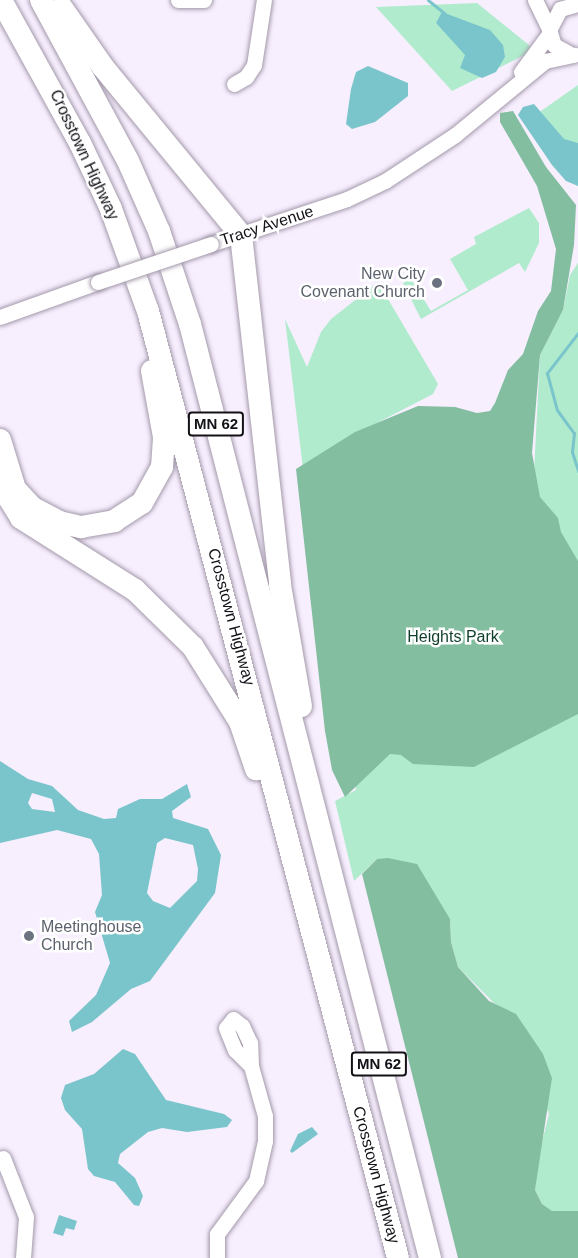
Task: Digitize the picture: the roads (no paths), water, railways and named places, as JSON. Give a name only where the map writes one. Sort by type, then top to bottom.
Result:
[{"type":"highway","name":"Crosstown Highway","points":[[1,0],[48,80],[95,174],[129,256],[162,356],[398,1258]]},
{"type":"highway","name":"Crosstown Highway","points":[[41,0],[94,94],[159,231],[204,375],[328,870],[430,1258]]},
{"type":"highway","points":[[56,0],[103,67],[241,234],[280,585],[328,870]]},
{"type":"highway","points":[[0,440],[10,479],[23,500],[59,522],[81,527],[96,527],[131,512],[148,494],[162,467],[164,437],[145,338],[95,174]]},
{"type":"highway","points":[[0,484],[21,518],[154,606],[193,647],[215,679],[240,722],[320,961]]},
{"type":"street","points":[[178,0],[204,0]]},
{"type":"street","points":[[234,84],[246,77],[254,65],[264,0]]},
{"type":"street","points":[[535,0],[545,14],[549,32],[560,51],[576,55]]},
{"type":"street","points":[[573,0],[578,4]]},
{"type":"street","name":"Tracy Avenue","points":[[510,88],[549,32],[560,9],[578,4]]},
{"type":"street","name":"Tracy Avenue","points":[[0,317],[347,199],[385,181],[430,154],[545,61],[576,55]]},
{"type":"street","points":[[217,1258],[217,1234],[255,1181],[264,1155],[265,1116],[251,1066]]},
{"type":"street","points":[[3,1158],[26,1217],[23,1258]]},
{"type":"water","points":[[442,12],[490,30],[503,45],[505,57],[496,72],[482,78],[460,68],[465,55],[436,23]]},
{"type":"water","points":[[368,66],[408,83],[408,96],[375,122],[352,129],[346,124],[351,89],[356,72]]},
{"type":"water","points":[[534,104],[564,139],[578,143],[578,186],[566,181],[552,165],[518,115],[523,107]]},
{"type":"water","points":[[0,761],[28,779],[52,786],[78,810],[104,819],[116,818],[118,809],[140,799],[162,799],[187,784],[191,797],[172,811],[173,818],[208,829],[221,855],[215,893],[150,981],[131,989],[92,1022],[72,1032],[69,1021],[96,995],[110,963],[95,912],[102,895],[99,854],[91,839],[57,830],[0,843]],"holes":[[[32,793],[52,799],[55,812],[32,809],[28,803]],[[165,838],[193,845],[198,869],[197,881],[170,908],[153,901],[147,893],[157,843]]]},
{"type":"water","points":[[123,1049],[135,1054],[166,1100],[224,1114],[232,1120],[227,1127],[187,1132],[162,1128],[148,1132],[120,1154],[118,1163],[135,1178],[143,1196],[139,1206],[134,1205],[115,1182],[94,1176],[88,1169],[82,1129],[65,1110],[61,1098],[65,1085],[94,1074]]},
{"type":"water","points":[[312,1127],[318,1134],[292,1153],[290,1151],[298,1134]]},
{"type":"water","points":[[59,1215],[77,1221],[74,1230],[66,1228],[63,1236],[53,1233]]},
{"type":"waterway","points":[[428,0],[445,14]]},
{"type":"waterway","points":[[578,333],[547,373],[557,410],[574,433],[572,452],[578,471]]},
{"type":"place","name":"New City Covenant Church","points":[[437,283]]},
{"type":"place","name":"Meetinghouse Church","points":[[29,936]]},
{"type":"park label","name":"Heights Park","points":[[453,637]]}]
